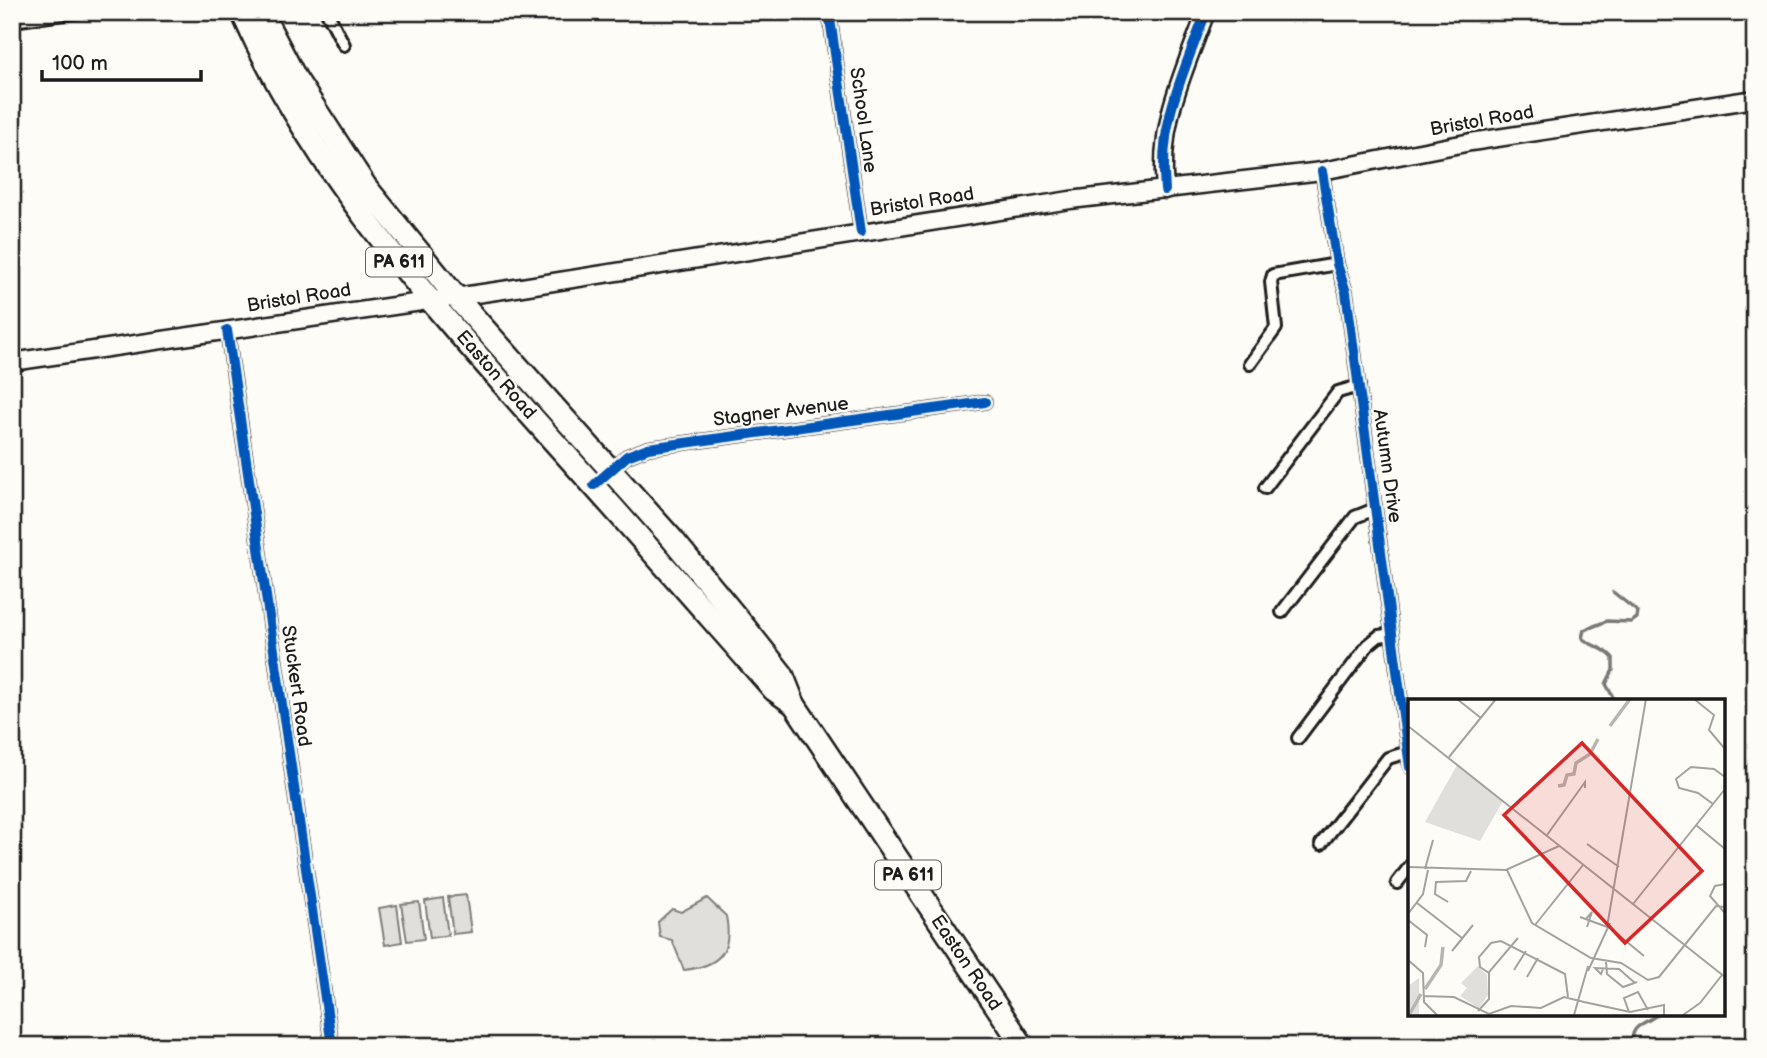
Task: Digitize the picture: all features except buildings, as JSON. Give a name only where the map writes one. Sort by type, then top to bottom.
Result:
[{"type":"highway","name":"Easton Road","points":[[242,12],[283,98],[325,166],[380,240],[774,690],[794,704]]},
{"type":"highway","name":"Easton Road","points":[[261,12],[296,79],[339,149],[396,226],[673,540],[775,665],[789,685],[794,704],[1023,1046]]},
{"type":"main road","points":[[1165,190],[1161,157],[1169,113],[1206,12]]},
{"type":"main road","name":"Bristol Road","points":[[12,362],[431,300],[1070,200],[1322,172],[1471,142],[1755,99]]},
{"type":"street","points":[[12,21],[79,12]]},
{"type":"street","points":[[327,12],[344,45]]},
{"type":"street","name":"School Lane","points":[[829,12],[861,232]]},
{"type":"street","name":"Autumn Drive","points":[[1322,172],[1337,264],[1346,292],[1408,752]]},
{"type":"street","points":[[1250,364],[1276,328],[1270,282],[1273,275],[1337,264]]},
{"type":"street","name":"Stuckert Road","points":[[227,330],[332,1046]]},
{"type":"street","points":[[1265,488],[1338,392],[1359,386]]},
{"type":"street","name":"Stagner Avenue","points":[[594,485],[627,456],[648,448],[985,402]]},
{"type":"street","points":[[1282,612],[1355,517],[1375,509]]},
{"type":"street","points":[[1298,738],[1368,645],[1379,636],[1392,634]]},
{"type":"street","points":[[1321,844],[1388,758],[1408,752]]},
{"type":"street","points":[[1397,883],[1408,869]]},
{"type":"shaded area","points":[[466,895],[471,932],[453,934],[448,897]]},
{"type":"shaded area","points":[[443,898],[448,935],[430,938],[425,901]]},
{"type":"shaded area","points":[[707,898],[726,916],[728,928],[725,948],[715,961],[684,970],[672,940],[660,937],[658,922],[672,909],[681,912]]},
{"type":"shaded area","points":[[419,902],[424,939],[407,941],[401,904]]},
{"type":"shaded area","points":[[397,905],[402,942],[385,945],[379,908]]},
{"type":"waterway","points":[[1613,592],[1638,612],[1637,618],[1631,622],[1607,621],[1584,630],[1582,638],[1613,658],[1613,670],[1606,684],[1614,699]]},
{"type":"waterway","points":[[1632,1046],[1636,1029],[1655,1016]]},
{"type":"cycle path","points":[[829,12],[861,232]]},
{"type":"cycle path","points":[[1165,190],[1165,142],[1169,120],[1181,78],[1206,12]]},
{"type":"cycle path","points":[[1322,171],[1337,264],[1346,292],[1408,752]]},
{"type":"cycle path","points":[[227,330],[332,1046]]},
{"type":"cycle path","points":[[594,485],[627,456],[648,448],[985,402]]}]
